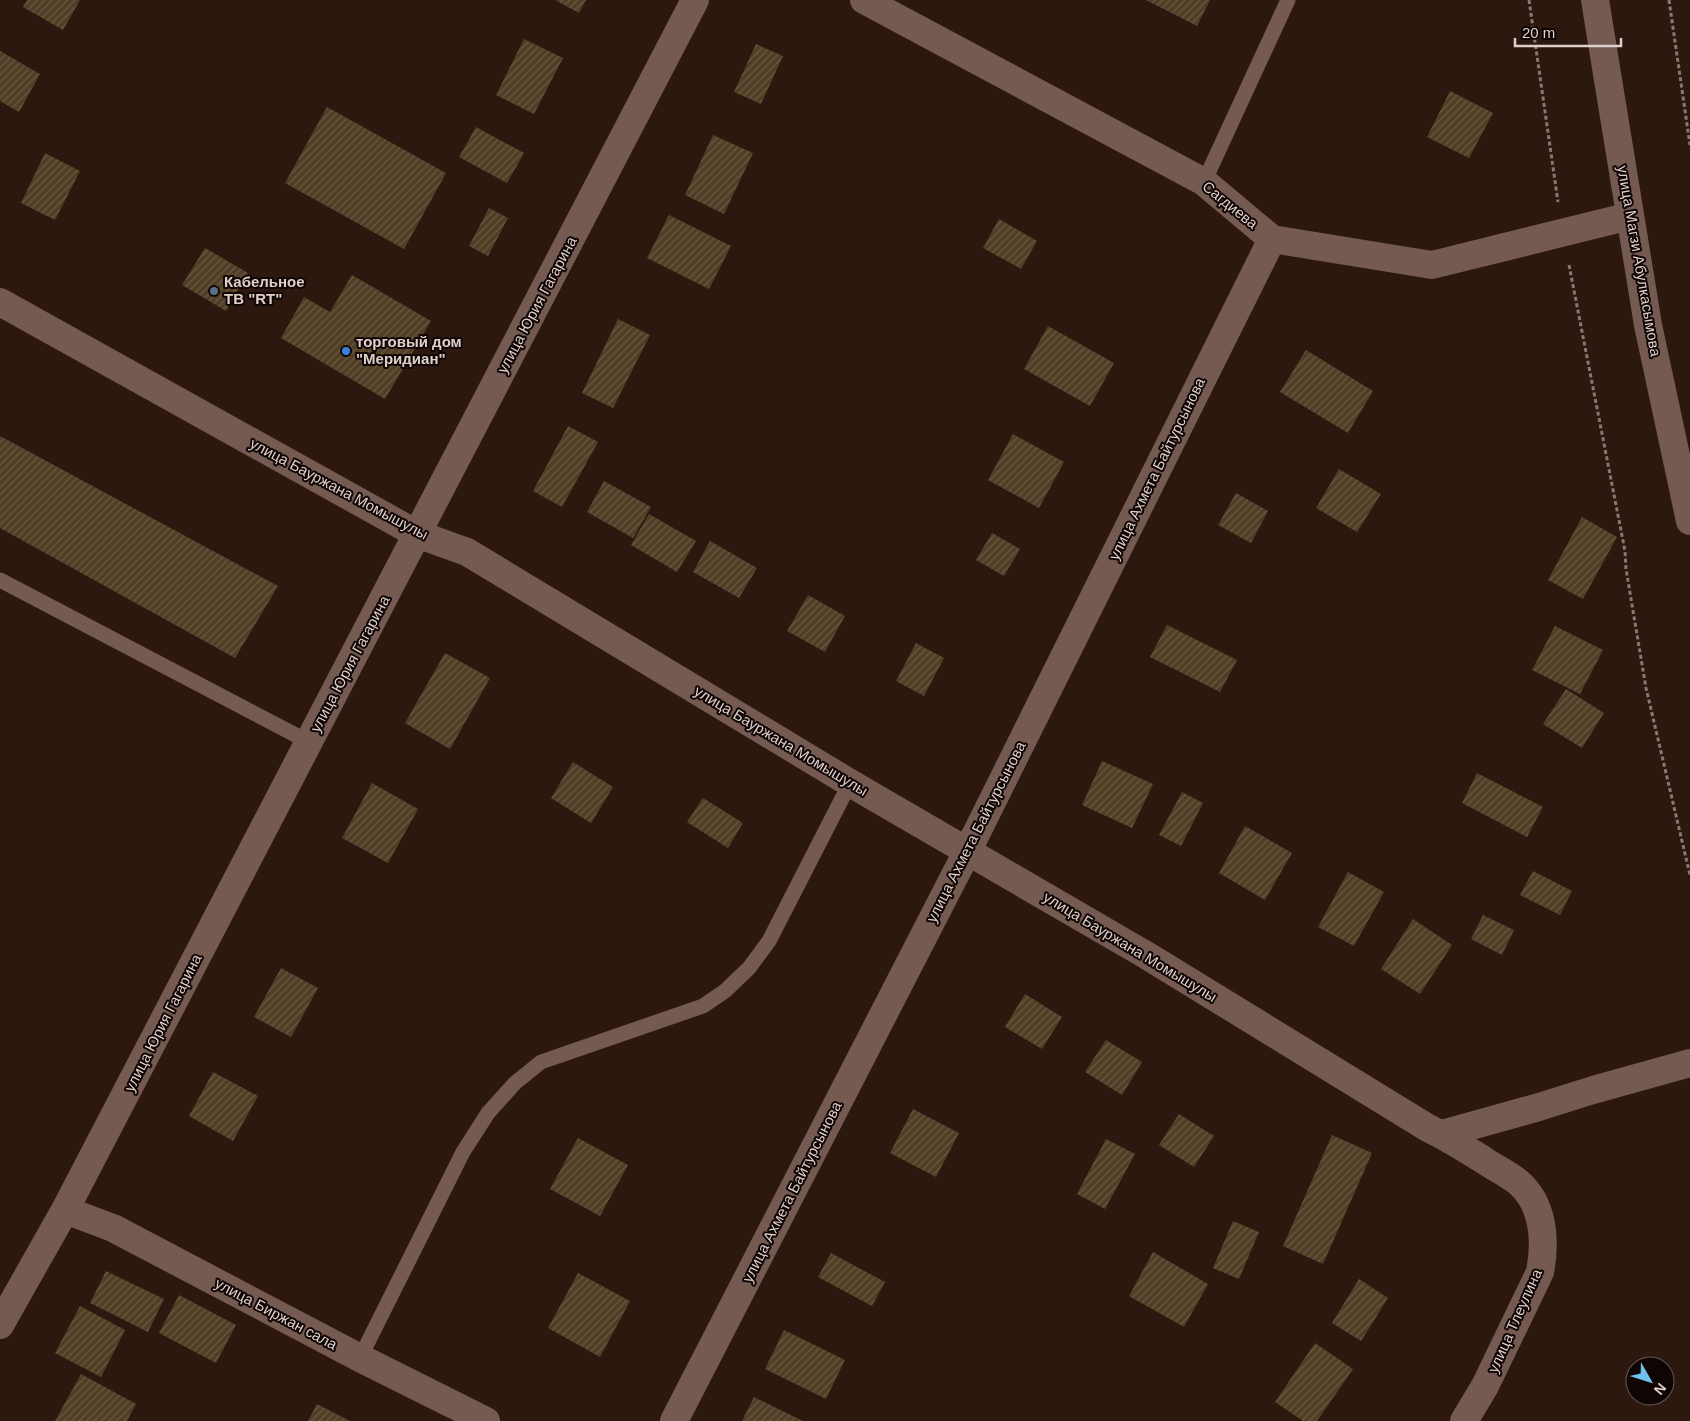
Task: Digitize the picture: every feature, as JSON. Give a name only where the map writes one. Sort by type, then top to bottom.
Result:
[{"type":"street","name":"улица Юрия Гагарина","points":[[0,1325],[65,1210],[695,0]]},
{"type":"street","name":"Сагдиева","points":[[864,0],[1204,182],[1272,239],[1432,265],[1630,216]]},
{"type":"street","name":"улица Магзи Абулкасымова","points":[[1596,0],[1648,325],[1690,521]]},
{"type":"street","name":"улица Ахмета Байтурсынова","points":[[674,1421],[968,850],[1272,239]]},
{"type":"street","name":"улица Бауржана Момышулы","points":[[0,302],[417,534],[467,552],[850,783],[1146,955],[1442,1134],[1519,1182],[1530,1197],[1538,1214]]},
{"type":"street","points":[[1442,1134],[1690,1063]]},
{"type":"street","name":"улица Биржан сала","points":[[65,1210],[113,1228],[360,1358],[486,1421]]},
{"type":"street","name":"улица Тлеулина","points":[[1464,1421],[1486,1386],[1540,1272],[1544,1251],[1543,1232],[1538,1214]]},
{"type":"lane","points":[[1204,182],[1288,0]]},
{"type":"lane","points":[[0,580],[309,742]]},
{"type":"lane","points":[[360,1358],[462,1152],[488,1113],[515,1083],[541,1062],[703,1006],[725,992],[749,968],[769,941],[850,783]]},
{"type":"path","points":[[1529,0],[1563,233],[1625,550],[1626,569],[1646,688],[1690,875]]},
{"type":"path","points":[[1669,0],[1690,145]]},
{"type":"building","points":[[27,0],[80,0],[63,30],[23,7]]},
{"type":"building","points":[[555,0],[586,0],[579,13]]},
{"type":"building","points":[[1146,0],[1210,0],[1197,26]]},
{"type":"building","points":[[524,39],[563,58],[534,114],[496,95]]},
{"type":"building","points":[[756,44],[783,56],[761,104],[734,92]]},
{"type":"building","points":[[0,51],[40,74],[19,112],[0,101]]},
{"type":"building","points":[[1450,91],[1493,113],[1469,158],[1427,137]]},
{"type":"building","points":[[327,107],[446,173],[404,249],[285,183]]},
{"type":"building","points":[[476,127],[524,153],[507,183],[459,157]]},
{"type":"building","points":[[713,135],[753,153],[724,214],[685,195]]},
{"type":"building","points":[[45,153],[80,171],[55,220],[21,203]]},
{"type":"building","points":[[489,208],[508,218],[488,256],[469,246]]},
{"type":"building","points":[[669,215],[731,246],[709,289],[647,258]]},
{"type":"building","points":[[999,219],[1037,241],[1021,269],[983,248]]},
{"type":"building","points":[[205,248],[248,273],[226,311],[182,285]]},
{"type":"building","points":[[352,275],[431,321],[385,399],[281,338],[304,297],[330,312]]},
{"type":"building","points":[[618,319],[650,335],[613,408],[582,393]]},
{"type":"building","points":[[1048,326],[1114,363],[1090,406],[1024,369]]},
{"type":"building","points":[[1306,350],[1373,391],[1348,433],[1280,392]]},
{"type":"building","points":[[568,426],[598,442],[562,507],[533,491]]},
{"type":"building","points":[[1013,434],[1064,462],[1039,508],[988,480]]},
{"type":"building","points":[[0,436],[278,586],[235,658],[0,528]]},
{"type":"building","points":[[1339,469],[1381,494],[1357,532],[1316,508]]},
{"type":"building","points":[[604,481],[651,507],[633,538],[587,512]]},
{"type":"building","points":[[1236,493],[1268,511],[1251,543],[1218,525]]},
{"type":"building","points":[[649,514],[696,541],[677,572],[631,545]]},
{"type":"building","points":[[1582,517],[1617,537],[1583,599],[1548,580]]},
{"type":"building","points":[[992,533],[1020,549],[1004,576],[976,560]]},
{"type":"building","points":[[710,541],[757,568],[739,598],[693,572]]},
{"type":"building","points":[[808,595],[845,616],[825,652],[787,631]]},
{"type":"building","points":[[1167,625],[1237,660],[1220,692],[1150,657]]},
{"type":"building","points":[[1555,626],[1603,650],[1580,694],[1532,670]]},
{"type":"building","points":[[916,643],[944,658],[924,696],[896,681]]},
{"type":"building","points":[[445,653],[490,678],[450,749],[405,723]]},
{"type":"building","points":[[1566,689],[1604,713],[1582,748],[1543,724]]},
{"type":"building","points":[[1102,761],[1153,784],[1132,828],[1082,805]]},
{"type":"building","points":[[573,762],[613,787],[591,823],[551,798]]},
{"type":"building","points":[[1477,773],[1543,807],[1527,837],[1462,803]]},
{"type":"building","points":[[372,783],[418,809],[388,863],[342,838]]},
{"type":"building","points":[[1182,792],[1203,803],[1181,846],[1159,835]]},
{"type":"building","points":[[703,798],[743,823],[728,848],[687,822]]},
{"type":"building","points":[[1245,826],[1292,853],[1265,900],[1219,873]]},
{"type":"building","points":[[1533,871],[1572,891],[1560,915],[1520,895]]},
{"type":"building","points":[[1348,872],[1384,892],[1354,946],[1318,927]]},
{"type":"building","points":[[1483,915],[1514,930],[1502,955],[1471,939]]},
{"type":"building","points":[[1413,919],[1452,945],[1420,994],[1381,969]]},
{"type":"building","points":[[281,968],[318,988],[291,1037],[254,1017]]},
{"type":"building","points":[[1025,994],[1062,1017],[1042,1049],[1005,1027]]},
{"type":"building","points":[[1106,1040],[1142,1062],[1122,1095],[1085,1072]]},
{"type":"building","points":[[213,1072],[258,1096],[233,1141],[189,1116]]},
{"type":"building","points":[[913,1109],[959,1133],[936,1177],[890,1153]]},
{"type":"building","points":[[1179,1114],[1214,1136],[1194,1167],[1159,1145]]},
{"type":"building","points":[[1332,1135],[1372,1153],[1323,1264],[1283,1246]]},
{"type":"building","points":[[578,1138],[628,1165],[600,1216],[550,1189]]},
{"type":"building","points":[[1106,1139],[1135,1154],[1105,1209],[1077,1194]]},
{"type":"building","points":[[1233,1221],[1259,1232],[1239,1279],[1213,1268]]},
{"type":"building","points":[[1153,1252],[1208,1284],[1184,1327],[1129,1296]]},
{"type":"building","points":[[831,1253],[885,1282],[872,1306],[818,1277]]},
{"type":"building","points":[[106,1271],[164,1299],[148,1332],[90,1303]]},
{"type":"building","points":[[578,1273],[630,1301],[600,1357],[548,1328]]},
{"type":"building","points":[[1359,1279],[1388,1298],[1361,1341],[1332,1323]]},
{"type":"building","points":[[179,1295],[236,1325],[216,1363],[159,1333]]},
{"type":"building","points":[[80,1306],[125,1330],[101,1377],[55,1353]]},
{"type":"building","points":[[784,1330],[845,1360],[826,1399],[765,1369]]},
{"type":"building","points":[[1315,1343],[1353,1369],[1317,1421],[1303,1421],[1275,1402]]},
{"type":"building","points":[[81,1374],[136,1404],[127,1421],[55,1421]]},
{"type":"building","points":[[754,1397],[803,1421],[742,1421]]},
{"type":"building","points":[[317,1404],[350,1421],[308,1421]]},
{"type":"place","name":"Кабельное ТВ \"RT\"","points":[[214,291]]},
{"type":"place","name":"торговый дом \"Меридиан\"","points":[[346,351]]}]
